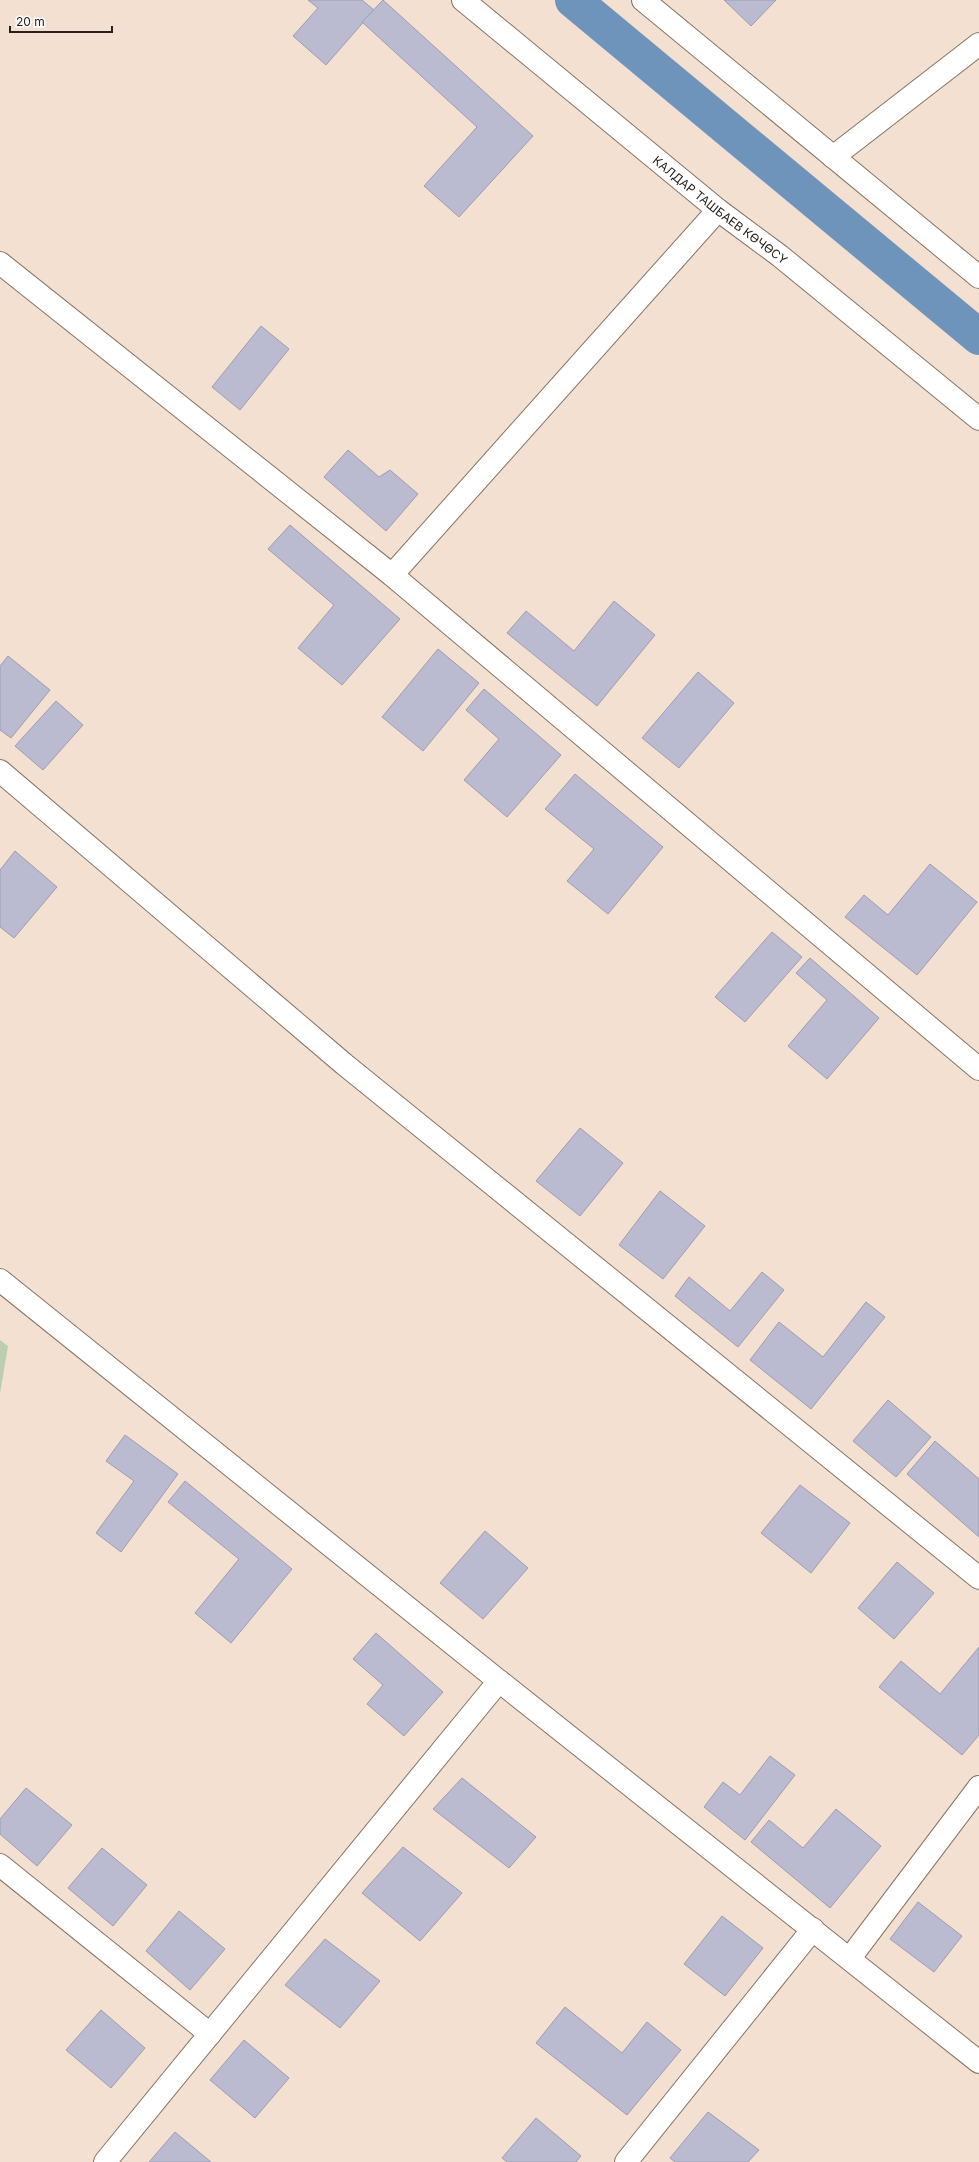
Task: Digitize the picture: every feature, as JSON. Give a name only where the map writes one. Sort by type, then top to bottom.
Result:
[{"type":"street","name":"КАЛДАР ТАШБАЕВ КӨЧӨСҮ","points":[[463,0],[718,210],[780,256],[979,419]]},
{"type":"street","points":[[643,0],[979,277]]},
{"type":"street","points":[[834,157],[979,44]]},
{"type":"street","points":[[392,574],[718,210]]},
{"type":"street","points":[[0,263],[392,574],[979,1069]]},
{"type":"street","points":[[0,771],[344,1064],[979,1578]]},
{"type":"street","points":[[0,1280],[499,1681],[850,1958],[979,2062]]},
{"type":"street","points":[[105,2162],[499,1681]]},
{"type":"street","points":[[850,1958],[979,1787]]},
{"type":"street","points":[[0,1865],[210,2034]]},
{"type":"street","points":[[626,2162],[813,1930]]},
{"type":"green space","points":[[0,1340],[8,1346],[0,1394]]},
{"type":"building","points":[[308,0],[362,0],[374,10],[326,65],[293,36],[318,8]]},
{"type":"building","points":[[383,0],[533,136],[459,217],[424,186],[477,127],[362,22]]},
{"type":"building","points":[[724,0],[776,0],[751,26]]},
{"type":"building","points":[[261,326],[289,349],[240,410],[212,387]]},
{"type":"building","points":[[348,450],[379,477],[390,470],[418,494],[386,531],[324,477]]},
{"type":"building","points":[[290,525],[400,619],[342,685],[298,648],[334,605],[268,549]]},
{"type":"building","points":[[614,601],[655,635],[597,706],[507,633],[526,611],[574,651]]},
{"type":"building","points":[[438,649],[479,683],[423,751],[382,717]]},
{"type":"building","points":[[8,656],[50,690],[11,738],[0,730],[0,666]]},
{"type":"building","points":[[698,672],[734,703],[679,768],[642,738]]},
{"type":"building","points":[[484,689],[561,755],[507,817],[464,780],[499,739],[466,710]]},
{"type":"building","points":[[56,701],[83,725],[43,770],[15,746]]},
{"type":"building","points":[[575,774],[663,847],[608,914],[567,881],[594,849],[545,809]]},
{"type":"building","points":[[15,851],[57,887],[14,938],[0,927],[0,870]]},
{"type":"building","points":[[930,864],[977,902],[917,975],[845,917],[864,895],[888,915]]},
{"type":"building","points":[[772,932],[802,957],[745,1022],[715,997]]},
{"type":"building","points":[[810,958],[879,1018],[827,1079],[788,1046],[827,1000],[796,973]]},
{"type":"building","points":[[580,1128],[623,1163],[580,1216],[536,1181]]},
{"type":"building","points":[[660,1191],[705,1226],[663,1279],[619,1245]]},
{"type":"building","points":[[762,1272],[784,1290],[738,1347],[675,1296],[689,1277],[730,1311]]},
{"type":"building","points":[[866,1302],[885,1317],[811,1409],[750,1360],[779,1322],[823,1357]]},
{"type":"building","points":[[888,1400],[931,1437],[896,1477],[853,1441]]},
{"type":"building","points":[[125,1435],[178,1474],[121,1552],[96,1533],[134,1481],[106,1461]]},
{"type":"building","points":[[935,1441],[979,1479],[979,1537],[907,1474]]},
{"type":"building","points":[[185,1481],[292,1569],[231,1643],[195,1613],[239,1559],[168,1502]]},
{"type":"building","points":[[800,1485],[850,1523],[811,1573],[761,1533]]},
{"type":"building","points":[[485,1531],[528,1568],[483,1619],[440,1583]]},
{"type":"building","points":[[897,1562],[934,1593],[894,1639],[858,1608]]},
{"type":"building","points":[[376,1633],[443,1692],[404,1736],[367,1704],[383,1685],[353,1659]]},
{"type":"building","points":[[979,1647],[979,1735],[962,1755],[879,1687],[901,1661],[940,1694]]},
{"type":"building","points":[[770,1756],[795,1775],[745,1840],[704,1807],[723,1782],[740,1795]]},
{"type":"building","points":[[462,1778],[536,1837],[509,1868],[433,1809]]},
{"type":"building","points":[[26,1788],[72,1825],[37,1866],[0,1834],[0,1819]]},
{"type":"building","points":[[836,1809],[881,1846],[830,1908],[751,1842],[769,1820],[803,1848]]},
{"type":"building","points":[[403,1847],[462,1893],[420,1941],[362,1893]]},
{"type":"building","points":[[102,1848],[147,1885],[113,1926],[68,1888]]},
{"type":"building","points":[[918,1902],[962,1936],[934,1972],[890,1939]]},
{"type":"building","points":[[179,1911],[225,1949],[190,1990],[146,1951]]},
{"type":"building","points":[[722,1916],[763,1948],[725,1996],[684,1964]]},
{"type":"building","points":[[325,1939],[380,1981],[340,2028],[285,1985]]},
{"type":"building","points":[[565,2007],[622,2053],[647,2022],[681,2050],[627,2115],[536,2043]]},
{"type":"building","points":[[101,2010],[145,2048],[111,2088],[66,2050]]},
{"type":"building","points":[[244,2040],[289,2078],[255,2118],[210,2080]]},
{"type":"building","points":[[708,2112],[759,2150],[748,2162],[675,2162],[670,2158]]},
{"type":"building","points":[[536,2118],[581,2156],[576,2162],[507,2162],[502,2158]]},
{"type":"building","points":[[175,2132],[211,2162],[149,2162]]},
{"type":"waterway","points":[[573,0],[979,337]]}]
